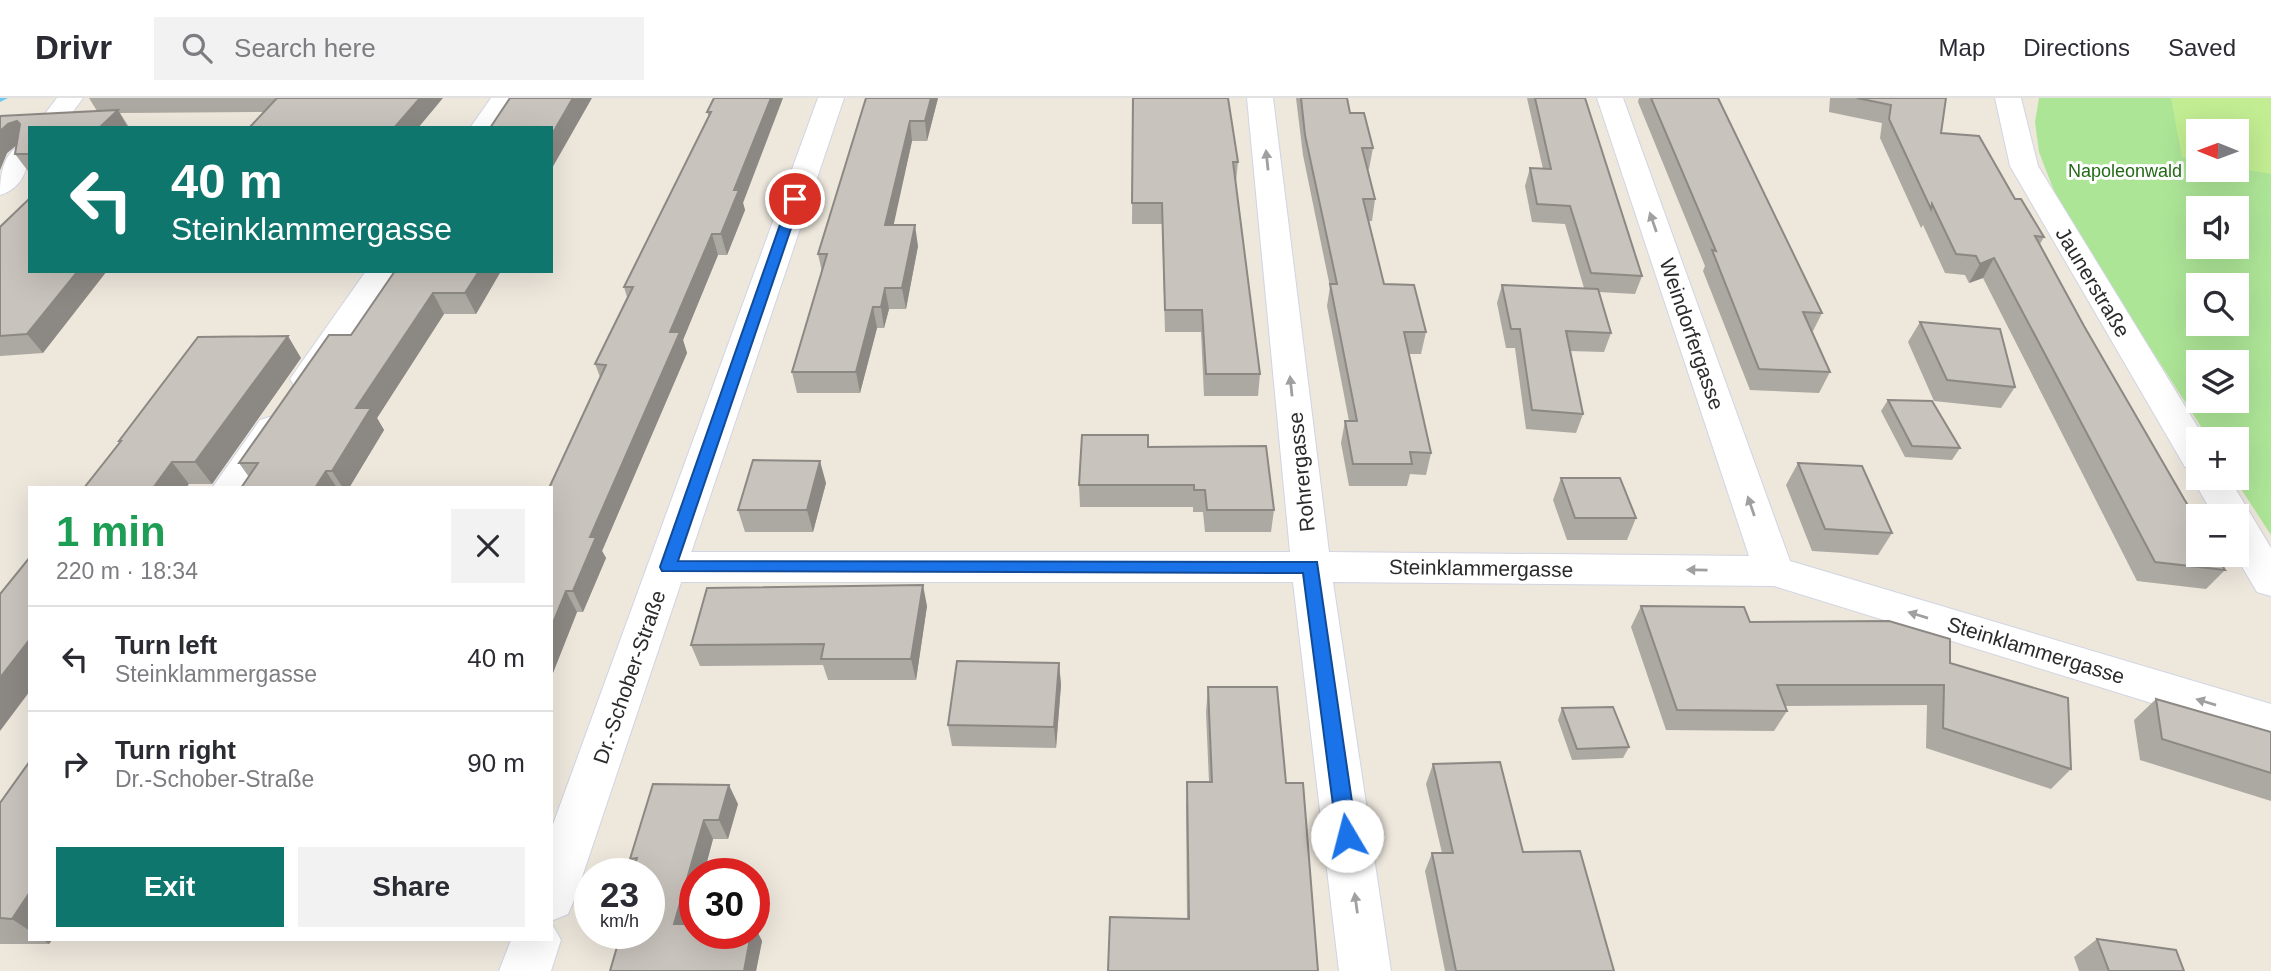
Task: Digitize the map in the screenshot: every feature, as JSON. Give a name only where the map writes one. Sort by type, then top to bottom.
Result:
[{"type":"street","points":[[49,126],[71,98]]},
{"type":"street","points":[[484,126],[504,98]]},
{"type":"street","name":"Dr.-Schober-Straße","points":[[553,892],[831,98]]},
{"type":"street","name":"Rohrergasse","points":[[1261,98],[1311,567],[1365,971]]},
{"type":"street","name":"Weindorfergasse","points":[[1610,98],[1774,571]]},
{"type":"street","name":"Jaunerstraße","points":[[2008,98],[2024,166],[2186,438]]},
{"type":"street","points":[[0,186],[28,151]]},
{"type":"street","points":[[0,191],[28,191]]},
{"type":"street","points":[[231,486],[381,273]]},
{"type":"street","points":[[2249,545],[2271,581]]},
{"type":"street","name":"Steinklammergasse","points":[[668,567],[1311,567],[1774,571],[2271,722]]},
{"type":"street","points":[[525,971],[536,941]]},
{"type":"green space","name":"Napoleonwald","points":[[2039,98],[2271,98],[2271,535],[2242,490],[2249,490],[2249,427],[2201,427],[2192,413],[2249,413],[2249,350],[2186,350],[2186,403],[2091,256],[2056,196],[2039,152],[2035,122]]},
{"type":"green space","points":[[2171,98],[2271,98],[2271,174],[2249,170],[2249,119],[2186,119],[2186,158],[2182,157]]},
{"type":"building","points":[[277,98],[420,98],[396,126],[251,126]]},
{"type":"building","points":[[510,98],[573,98],[553,133],[553,126],[491,126]]},
{"type":"building","points":[[714,98],[771,98],[734,190],[739,190],[721,234],[712,234],[670,332],[680,332],[590,537],[596,537],[573,591],[566,591],[553,623],[553,486],[550,486],[606,365],[595,364],[633,287],[624,287],[711,112],[707,112]]},
{"type":"building","points":[[866,98],[931,98],[925,121],[910,121],[885,225],[915,225],[902,288],[885,288],[881,307],[873,307],[856,372],[792,372],[827,254],[818,254]]},
{"type":"building","points":[[1133,98],[1228,98],[1238,162],[1233,162],[1260,374],[1206,374],[1202,310],[1165,310],[1162,203],[1132,203]]},
{"type":"building","points":[[1301,98],[1347,98],[1350,113],[1364,113],[1373,148],[1362,148],[1375,199],[1363,199],[1384,284],[1414,285],[1426,332],[1404,332],[1431,453],[1410,452],[1412,464],[1353,464],[1345,421],[1357,421],[1330,284],[1337,284],[1305,135]]},
{"type":"building","points":[[1535,98],[1585,98],[1642,276],[1591,273],[1570,206],[1537,204],[1530,168],[1551,169]]},
{"type":"building","points":[[1651,98],[1718,98],[1822,313],[1803,312],[1830,372],[1759,369],[1712,250],[1716,251]]},
{"type":"building","points":[[1857,98],[1946,98],[1941,133],[1979,136],[2015,199],[2021,199],[2044,237],[2035,236],[2187,504],[2186,566],[2155,562],[1994,258],[1980,264],[1976,256],[1956,254],[1932,204],[1931,209],[1889,119],[1891,105]]},
{"type":"building","points":[[118,110],[101,126],[28,126],[28,154],[15,154],[20,124],[17,121],[8,124],[0,131],[0,116]]},
{"type":"building","points":[[28,200],[28,273],[76,273],[27,334],[0,336],[0,227]]},
{"type":"building","points":[[394,273],[478,273],[465,293],[433,293],[356,408],[371,408],[332,471],[326,471],[316,486],[242,486],[258,463],[239,463],[329,335],[351,335]]},
{"type":"building","points":[[1502,285],[1598,289],[1611,333],[1566,331],[1583,414],[1532,410],[1520,329],[1511,329]]},
{"type":"building","points":[[1920,322],[2000,329],[2015,387],[1947,380]]},
{"type":"building","points":[[288,336],[195,462],[172,462],[154,486],[86,486],[121,441],[198,337]]},
{"type":"building","points":[[1888,400],[1932,401],[1960,448],[1912,446]]},
{"type":"building","points":[[1082,435],[1148,435],[1148,447],[1266,446],[1274,510],[1207,510],[1205,490],[1194,490],[1194,485],[1079,485]]},
{"type":"building","points":[[753,460],[820,461],[807,510],[738,510]]},
{"type":"building","points":[[1798,463],[1862,466],[1892,533],[1825,529]]},
{"type":"building","points":[[1561,478],[1620,478],[1636,518],[1575,518]]},
{"type":"building","points":[[28,559],[28,642],[0,678],[0,594]]},
{"type":"building","points":[[2199,567],[2223,567],[2225,570]]},
{"type":"building","points":[[923,585],[911,659],[821,659],[824,644],[691,645],[707,588]]},
{"type":"building","points":[[1641,606],[1744,607],[1750,622],[1889,621],[1950,639],[1950,663],[2068,698],[2071,769],[1943,728],[1944,685],[1777,685],[1787,711],[1677,710]]},
{"type":"building","points":[[957,661],[1059,663],[1054,727],[948,725]]},
{"type":"building","points":[[1208,687],[1277,687],[1286,783],[1303,783],[1318,971],[1108,971],[1110,917],[1189,919],[1187,782],[1212,782]]},
{"type":"building","points":[[2156,699],[2271,732],[2271,773],[2162,739]]},
{"type":"building","points":[[1613,707],[1629,747],[1577,749],[1562,708]]},
{"type":"building","points":[[1500,762],[1523,852],[1580,851],[1614,971],[1456,971],[1432,853],[1453,853],[1433,764]]},
{"type":"building","points":[[28,764],[28,895],[12,919],[0,918],[0,803]]},
{"type":"building","points":[[653,784],[729,785],[719,820],[704,820],[693,858],[679,858],[679,907],[674,924],[679,924],[679,949],[748,949],[744,971],[610,971],[616,949],[665,949],[665,858],[630,858]]},
{"type":"building","points":[[2097,939],[2176,950],[2184,971],[2109,971]]},
{"type":"route","points":[[795,199],[668,567],[1311,567],[1347,836]]}]
